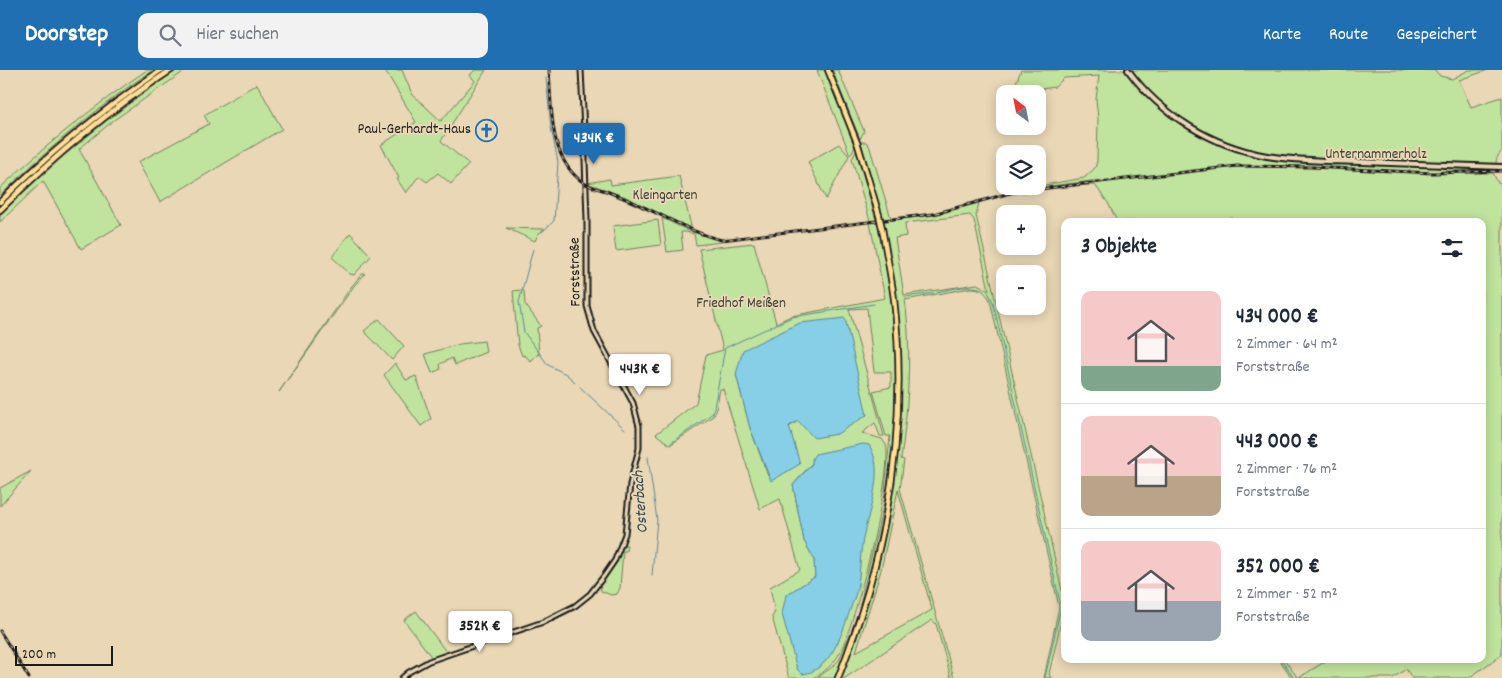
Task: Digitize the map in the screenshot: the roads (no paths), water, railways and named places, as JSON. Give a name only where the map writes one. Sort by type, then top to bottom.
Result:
[{"type":"main road","points":[[0,202],[35,168],[83,127],[161,70]]},
{"type":"main road","points":[[0,210],[39,172],[87,132],[126,101],[171,70]]},
{"type":"main road","points":[[828,70],[858,145],[882,228],[894,298],[899,389],[896,446],[890,497],[876,568],[838,678]]},
{"type":"main road","points":[[1128,70],[1156,101],[1187,125],[1226,144],[1257,154],[1302,159],[1502,167]]},
{"type":"street","name":"Forststraße","points":[[402,678],[420,666],[543,622],[575,606],[590,594],[604,576],[615,560],[625,534],[630,484],[639,448],[639,426],[631,397],[594,331],[587,306],[587,220],[581,70]]},
{"type":"water","points":[[845,318],[867,415],[837,434],[814,438],[798,421],[789,426],[800,464],[771,481],[750,428],[736,374],[743,350],[800,323]]},
{"type":"water","points":[[863,444],[869,445],[874,456],[876,481],[864,533],[857,591],[834,650],[828,659],[812,672],[802,674],[797,669],[782,614],[786,595],[815,577],[814,559],[804,541],[793,485],[812,464],[815,454]]},
{"type":"waterway","name":"Osterbach","points":[[542,232],[554,221],[558,162],[551,128],[546,78]]},
{"type":"waterway","name":"Osterbach","points":[[533,249],[519,302],[524,332],[548,365],[566,374],[575,382]]},
{"type":"waterway","points":[[937,292],[967,287],[985,290]]},
{"type":"waterway","points":[[988,292],[993,302],[1061,607],[1045,678]]},
{"type":"waterway","points":[[905,297],[934,293]]},
{"type":"waterway","points":[[671,443],[713,413],[725,348],[792,317],[874,304]]},
{"type":"waterway","name":"Osterbach","points":[[580,387],[625,429]]},
{"type":"waterway","name":"Osterbach","points":[[648,457],[657,520],[652,575]]},
{"type":"waterway","points":[[1284,663],[1294,678]]},
{"type":"railway","points":[[549,70],[554,132],[564,161],[572,173],[589,186],[606,191],[691,229],[722,240],[933,214],[1014,192],[1237,166],[1311,167],[1433,173],[1502,171]]},
{"type":"railway","points":[[0,631],[29,678]]},
{"type":"place","name":"Paul-Gerhardt-Haus","points":[[487,130]]},
{"type":"park label","name":"Unternammerholz","points":[[1376,155]]},
{"type":"park label","name":"Kleingarten","points":[[665,196]]},
{"type":"park label","name":"Friedhof Meißen","points":[[741,304]]}]
